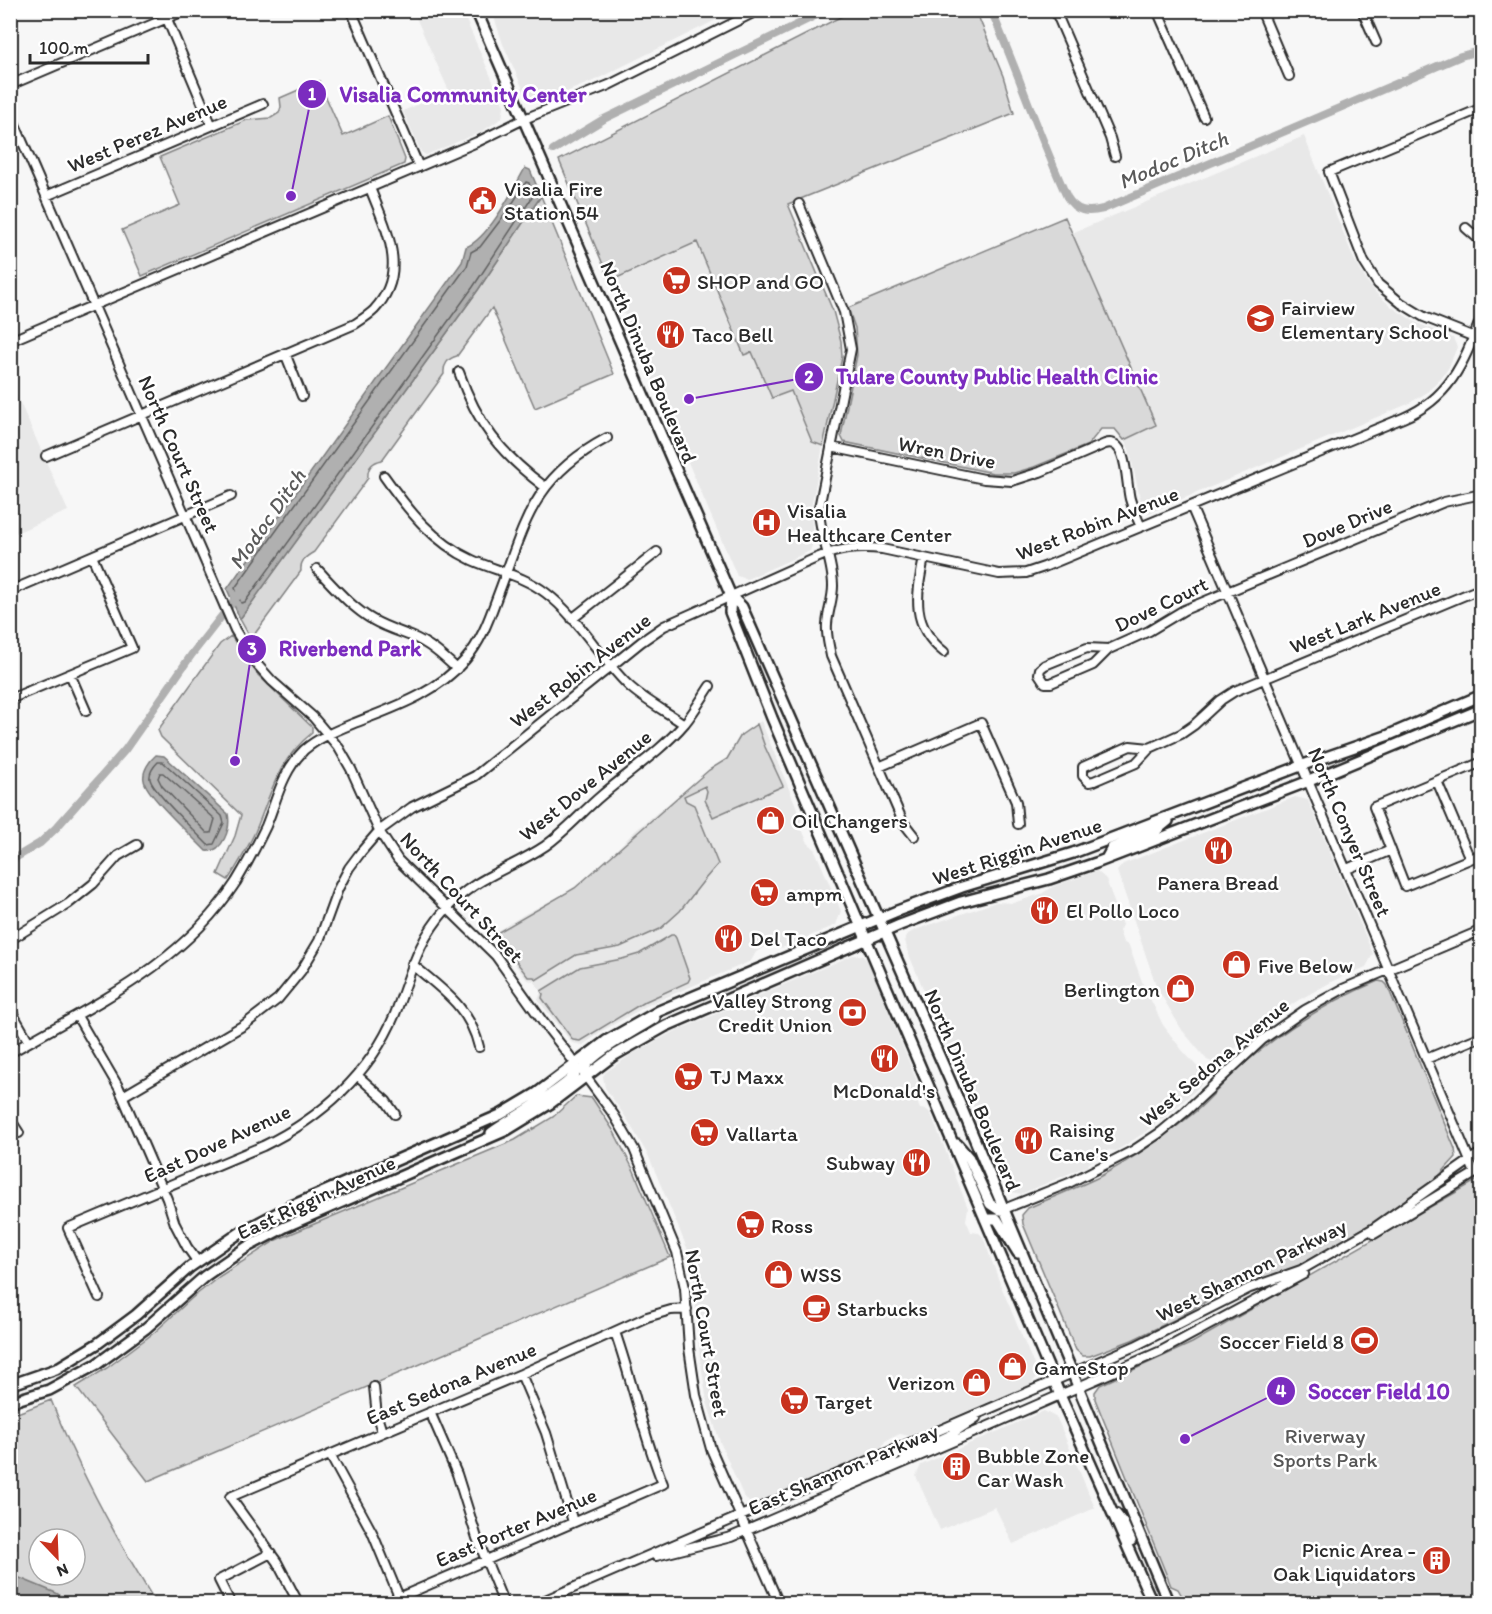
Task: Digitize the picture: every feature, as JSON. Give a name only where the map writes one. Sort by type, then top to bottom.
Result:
[{"type":"main road","name":"North Dinuba Boulevard","points":[[476,10],[731,596],[742,607],[885,931],[1034,1278],[1169,1604]]},
{"type":"main road","name":"North Dinuba Boulevard","points":[[731,596],[730,612],[775,726],[1060,1395],[1153,1604]]},
{"type":"main road","name":"West Riggin Avenue","points":[[575,1063],[621,1032],[675,1004],[861,925],[962,887],[1065,856],[1176,815],[1303,765],[1389,735],[1482,695]]},
{"type":"main road","name":"West Riggin Avenue","points":[[586,1077],[637,1040],[885,931],[961,902],[1048,879],[1106,859],[1310,781],[1482,709]]},
{"type":"main road","points":[[1106,859],[1112,848],[1157,830],[1176,815]]},
{"type":"main road","points":[[586,1077],[583,1071],[585,1066],[675,1004]]},
{"type":"main road","points":[[476,1145],[575,1075],[577,1069],[575,1063]]},
{"type":"main road","name":"East Riggin Avenue","points":[[10,1386],[56,1369],[90,1349],[118,1329],[197,1261],[241,1232],[271,1216],[500,1115],[537,1093],[575,1063]]},
{"type":"main road","name":"East Riggin Avenue","points":[[10,1402],[35,1395],[63,1383],[126,1344],[205,1276],[247,1247],[285,1227],[476,1145],[530,1117],[586,1077]]},
{"type":"main road","points":[[951,1138],[969,1158],[990,1204],[999,1210],[1004,1209]]},
{"type":"main road","points":[[985,1219],[997,1220],[1034,1278]]},
{"type":"main road","points":[[56,1369],[63,1383]]},
{"type":"main road","points":[[1107,1503],[1124,1523],[1159,1604]]},
{"type":"street","points":[[10,85],[186,10]]},
{"type":"street","points":[[351,10],[418,167]]},
{"type":"street","points":[[10,341],[477,142],[524,119],[609,85],[759,10]]},
{"type":"street","points":[[1055,10],[1110,138],[1115,156]]},
{"type":"street","points":[[1157,10],[1204,117]]},
{"type":"street","points":[[1261,10],[1289,76]]},
{"type":"street","points":[[1362,10],[1376,42]]},
{"type":"street","points":[[167,19],[211,124]]},
{"type":"street","name":"West Perez Avenue","points":[[46,196],[211,124],[263,104]]},
{"type":"street","points":[[1478,338],[1424,317],[1401,303],[1378,284],[1364,262],[1329,172],[1482,108]]},
{"type":"street","name":"North Court Street","points":[[10,113],[233,624],[254,661],[328,734],[351,769],[379,831],[405,868],[502,963],[575,1063]]},
{"type":"street","points":[[46,456],[355,324],[374,310],[386,293],[392,275],[393,257],[390,238],[370,188]]},
{"type":"street","points":[[800,204],[844,312],[851,349],[819,508],[820,531],[832,574],[833,588],[827,622],[827,637],[831,656],[903,822],[914,836]]},
{"type":"street","points":[[1466,228],[1482,242]]},
{"type":"street","name":"West Robin Avenue","points":[[123,1096],[244,1025],[278,999],[301,971],[319,941],[338,889],[349,868],[379,831],[412,807],[475,776],[664,626],[826,554],[850,548],[866,547],[999,574],[1026,573],[1044,567],[1410,415],[1428,405],[1454,378],[1478,338],[1482,316]]},
{"type":"street","points":[[285,353],[302,396]]},
{"type":"street","points":[[459,372],[468,398],[484,427],[516,465],[545,487]]},
{"type":"street","points":[[10,1053],[77,1016],[155,967],[196,932],[218,907],[248,861],[266,825],[277,792],[288,770],[303,751],[328,734],[421,695],[444,681],[457,669],[484,631],[528,516],[545,487],[573,458],[607,438]]},
{"type":"street","name":"Wren Drive","points":[[831,447],[999,481],[1012,481],[1025,478],[1110,442],[1120,449],[1130,498],[1141,527]]},
{"type":"street","points":[[384,476],[409,510],[438,539],[466,557],[527,581],[548,594],[637,693],[684,724]]},
{"type":"street","name":"Dove Drive","points":[[1228,592],[1444,502],[1482,494]]},
{"type":"street","points":[[10,591],[231,496]]},
{"type":"street","name":"North Conyer Street","points":[[1191,506],[1310,781],[1469,1160],[1478,1171]]},
{"type":"street","points":[[572,619],[657,552]]},
{"type":"street","points":[[10,699],[132,648],[92,556]]},
{"type":"street","points":[[924,558],[919,583],[920,614],[924,629],[931,641],[944,652]]},
{"type":"street","points":[[317,569],[363,614],[384,626],[423,642],[457,669]]},
{"type":"street","name":"West Lark Avenue","points":[[1150,748],[1181,734],[1227,696],[1265,678],[1481,591]]},
{"type":"street","name":"Dove Court","points":[[1109,649],[1087,648],[1045,665],[1040,669],[1039,674],[1046,682],[1051,683],[1093,665],[1109,649],[1149,631],[1184,610],[1228,592]]},
{"type":"street","points":[[70,674],[86,711]]},
{"type":"street","name":"West Dove Avenue","points":[[447,909],[479,881],[554,839],[603,794],[666,743],[684,724],[710,686]]},
{"type":"street","points":[[879,767],[981,723],[1016,802],[1018,824]]},
{"type":"street","points":[[1135,745],[1150,748],[1136,763],[1094,781],[1089,782],[1083,776],[1083,767],[1087,764],[1120,750],[1135,745]]},
{"type":"street","points":[[1482,762],[1374,807],[1405,886],[1482,854]]},
{"type":"street","points":[[1437,781],[1470,859]]},
{"type":"street","points":[[10,940],[68,904],[93,884],[118,856],[137,845]]},
{"type":"street","points":[[1347,869],[1391,850]]},
{"type":"street","name":"East Dove Avenue","points":[[99,1297],[68,1228],[280,1138],[319,1113],[358,1076],[382,1040],[395,1014],[412,964],[424,938],[447,909]]},
{"type":"street","name":"West Sedona Avenue","points":[[1004,1209],[1069,1183],[1134,1150],[1185,1112],[1262,1040],[1324,999],[1482,930]]},
{"type":"street","points":[[412,964],[455,1001],[467,1015],[475,1031],[479,1047]]},
{"type":"street","points":[[10,1009],[29,1042]]},
{"type":"street","points":[[77,1016],[123,1096],[180,1235],[197,1261]]},
{"type":"street","points":[[1426,1059],[1482,1036]]},
{"type":"street","points":[[358,1076],[386,1101],[395,1114]]},
{"type":"street","name":"North Court Street","points":[[586,1077],[614,1115],[642,1166],[677,1252],[685,1288],[692,1375],[704,1426],[711,1449],[779,1604]]},
{"type":"street","points":[[10,1119],[19,1133]]},
{"type":"street","name":"West Shannon Parkway","points":[[1054,1380],[1161,1334],[1233,1295],[1301,1270],[1394,1215],[1482,1152]]},
{"type":"street","name":"West Shannon Parkway","points":[[1060,1395],[1161,1352],[1411,1213],[1478,1171]]},
{"type":"street","name":"East Sedona Avenue","points":[[271,1553],[230,1497],[521,1374],[647,1317],[671,1310],[687,1309]]},
{"type":"street","name":"East Porter Avenue","points":[[384,1604],[663,1485],[649,1450],[628,1368],[615,1332]]},
{"type":"street","points":[[521,1374],[546,1433],[573,1522]]},
{"type":"street","name":"East Shannon Parkway","points":[[536,1604],[1054,1380]]},
{"type":"street","points":[[374,1388],[377,1416],[382,1432]]},
{"type":"street","name":"East Shannon Parkway","points":[[634,1561],[731,1537],[1060,1395]]},
{"type":"street","points":[[903,1463],[907,1455],[952,1434],[987,1410]]},
{"type":"street","points":[[430,1412],[457,1474],[485,1560],[504,1604]]},
{"type":"street","points":[[823,1498],[849,1479],[891,1461],[897,1455],[898,1448]]},
{"type":"street","points":[[330,1455],[372,1532],[399,1597]]},
{"type":"street","points":[[231,1604],[219,1580],[271,1553],[299,1604]]},
{"type":"shaded area","points":[[413,11],[462,11],[504,106],[502,118],[481,132],[426,155],[421,152],[403,111],[449,91]]},
{"type":"shaded area","points":[[492,11],[734,11],[591,82],[539,103],[527,98],[503,44]]},
{"type":"shaded area","name":"Fairview Elementary School","points":[[1304,136],[1354,259],[1366,280],[1376,293],[1392,307],[1415,322],[1453,338],[1457,347],[1449,367],[1441,379],[1426,393],[1408,404],[1149,513],[1143,511],[1129,449],[1124,440],[1156,425],[1072,233]]},
{"type":"shaded area","points":[[697,241],[744,355],[752,352],[772,398],[791,391],[812,442],[823,446],[811,508],[813,543],[810,551],[747,579],[737,576],[610,281]]},
{"type":"shaded area","points":[[10,380],[68,511],[11,535],[10,535]]},
{"type":"shaded area","points":[[761,721],[801,818],[800,825],[808,843],[814,848],[841,911],[836,925],[782,948],[769,945],[756,952],[751,961],[650,1004],[602,1031],[583,1045],[572,1043],[538,1000],[541,992],[534,981],[527,980],[500,945],[489,936],[569,891],[596,870],[635,831],[709,770],[726,759],[740,735]]},
{"type":"shaded area","points":[[1295,797],[1308,800],[1373,954],[1366,967],[1335,980],[1297,1001],[1264,1024],[1217,1064],[1207,1060],[1182,1030],[1157,988],[1117,871],[1123,864]]},
{"type":"shaded area","points":[[1097,871],[1106,879],[1122,925],[1119,931],[1123,942],[1129,946],[1143,984],[1163,1025],[1202,1072],[1202,1084],[1144,1133],[1116,1151],[1109,1150],[1092,1160],[1087,1166],[1021,1194],[1013,1192],[1007,1186],[970,1098],[972,1087],[965,1071],[956,1067],[907,950],[905,939],[915,930],[996,902],[1013,903],[1041,894],[1054,886]]},
{"type":"shaded area","points":[[853,955],[862,955],[868,961],[918,1084],[915,1096],[920,1109],[927,1110],[931,1114],[968,1208],[966,1220],[971,1232],[979,1233],[983,1237],[1036,1370],[1036,1378],[1031,1384],[909,1436],[900,1434],[885,1441],[881,1449],[759,1501],[749,1502],[743,1495],[720,1442],[707,1402],[700,1358],[694,1279],[687,1248],[649,1157],[627,1119],[605,1088],[603,1076],[632,1054],[671,1033]]},
{"type":"shaded area","points":[[1044,1411],[1057,1418],[1095,1508],[1013,1544],[995,1507],[940,1530],[916,1476],[921,1465]]},
{"type":"green space","points":[[852,11],[976,11],[1003,76],[1014,113],[788,204],[833,311],[841,341],[842,357],[823,446],[812,442],[791,391],[772,398],[752,352],[744,355],[697,242],[610,281],[559,160]]},
{"type":"green space","points":[[319,81],[343,136],[388,116],[405,159],[404,164],[142,276],[122,230],[180,205],[160,157],[247,120],[271,118],[279,113],[280,98]]},
{"type":"green space","points":[[541,196],[614,374],[535,408],[492,308],[457,356],[447,362],[444,374],[382,460],[371,466],[368,478],[314,552],[304,560],[301,571],[251,639],[240,619],[478,290]]},
{"type":"green space","points":[[1065,217],[1156,425],[1124,440],[1115,429],[1101,429],[1088,445],[1014,473],[993,473],[844,442],[841,436],[857,355],[855,328],[848,308]]},
{"type":"green space","points":[[231,636],[258,675],[312,727],[312,733],[290,755],[276,778],[255,832],[228,880],[218,874],[235,836],[241,815],[161,737],[158,730],[220,644]]},
{"type":"green space","points":[[757,724],[783,786],[713,817],[705,800],[707,791],[705,786],[684,796],[686,801],[694,805],[718,864],[680,911],[660,929],[620,947],[576,955],[536,980],[534,977],[528,977],[495,934],[575,888],[709,770],[727,759],[741,735]]},
{"type":"green space","points":[[671,935],[676,938],[690,978],[688,982],[644,1002],[580,1041],[573,1040],[542,998],[541,991],[580,967],[639,954]]},
{"type":"green space","points":[[1378,981],[1387,985],[1455,1149],[1456,1157],[1437,1178],[1374,1222],[1290,1271],[1215,1296],[1178,1318],[1132,1340],[1090,1356],[1083,1356],[1076,1350],[1023,1224],[1022,1215],[1028,1208],[1099,1177],[1135,1156],[1197,1111],[1239,1068],[1271,1042],[1305,1018]]},
{"type":"green space","points":[[576,1096],[592,1098],[613,1130],[634,1171],[670,1257],[148,1481],[76,1387],[107,1368],[155,1332],[220,1276],[276,1240],[515,1140],[553,1117]]},
{"type":"green space","name":"Riverway Sports Park","points":[[1481,1178],[1481,1603],[1186,1603],[1178,1589],[1171,1586],[1095,1399],[1095,1392],[1100,1385],[1192,1343]]},
{"type":"green space","points":[[51,1400],[99,1504],[156,1603],[11,1604],[11,1414]]},
{"type":"water","points":[[525,168],[530,170],[541,196],[478,290],[240,619],[227,589],[462,262],[466,247],[475,242],[492,224]]},
{"type":"water","points":[[156,755],[164,756],[228,814],[227,832],[217,848],[206,851],[146,787],[145,769]]},
{"type":"water","points":[[10,1574],[27,1581],[27,1587],[41,1587],[73,1603],[11,1603]]},
{"type":"waterway","name":"Modoc Ditch","points":[[553,150],[604,119],[827,10]]},
{"type":"waterway","name":"Modoc Ditch","points":[[991,10],[1067,197],[1074,206],[1087,211],[1103,209],[1461,56],[1482,50]]},
{"type":"waterway","name":"Modoc Ditch","points":[[10,861],[40,843],[56,828],[125,750],[192,654],[239,594]]},
{"type":"place","name":"Visalia Community Center","points":[[291,196]]},
{"type":"place","name":"Visalia Fire Station 54","points":[[483,200]]},
{"type":"place","name":"SHOP and GO","points":[[676,281]]},
{"type":"place","name":"Fairview Elementary School","points":[[1260,319]]},
{"type":"place","name":"Taco Bell","points":[[671,334]]},
{"type":"place","name":"Tulare County Public Health Clinic","points":[[689,399]]},
{"type":"place","name":"Visalia Healthcare Center","points":[[766,522]]},
{"type":"place","name":"Riverbend Park","points":[[235,761]]},
{"type":"place","name":"Oil Changers","points":[[771,820]]},
{"type":"place","name":"Panera Bread","points":[[1218,851]]},
{"type":"place","name":"ampm","points":[[765,893]]},
{"type":"place","name":"El Pollo Loco","points":[[1045,910]]},
{"type":"place","name":"Del Taco","points":[[729,938]]},
{"type":"place","name":"Five Below","points":[[1237,965]]},
{"type":"place","name":"Berlington","points":[[1181,989]]},
{"type":"place","name":"Valley Strong Credit Union","points":[[853,1012]]},
{"type":"place","name":"McDonald's","points":[[884,1059]]},
{"type":"place","name":"TJ Maxx","points":[[689,1076]]},
{"type":"place","name":"Vallarta","points":[[705,1133]]},
{"type":"place","name":"Raising Cane's","points":[[1028,1141]]},
{"type":"place","name":"Subway","points":[[916,1162]]},
{"type":"place","name":"Ross","points":[[750,1225]]},
{"type":"place","name":"WSS","points":[[779,1274]]},
{"type":"place","name":"Starbucks","points":[[816,1308]]},
{"type":"place","name":"Soccer Field 8","points":[[1365,1341]]},
{"type":"place","name":"GameStop","points":[[1013,1367]]},
{"type":"place","name":"Verizon","points":[[976,1382]]},
{"type":"place","name":"Target","points":[[794,1401]]},
{"type":"place","name":"Soccer Field 10","points":[[1185,1439]]},
{"type":"place","name":"Bubble Zone Car Wash","points":[[956,1467]]},
{"type":"place","name":"Picnic Area - Oak Liquidators","points":[[1437,1561]]}]
